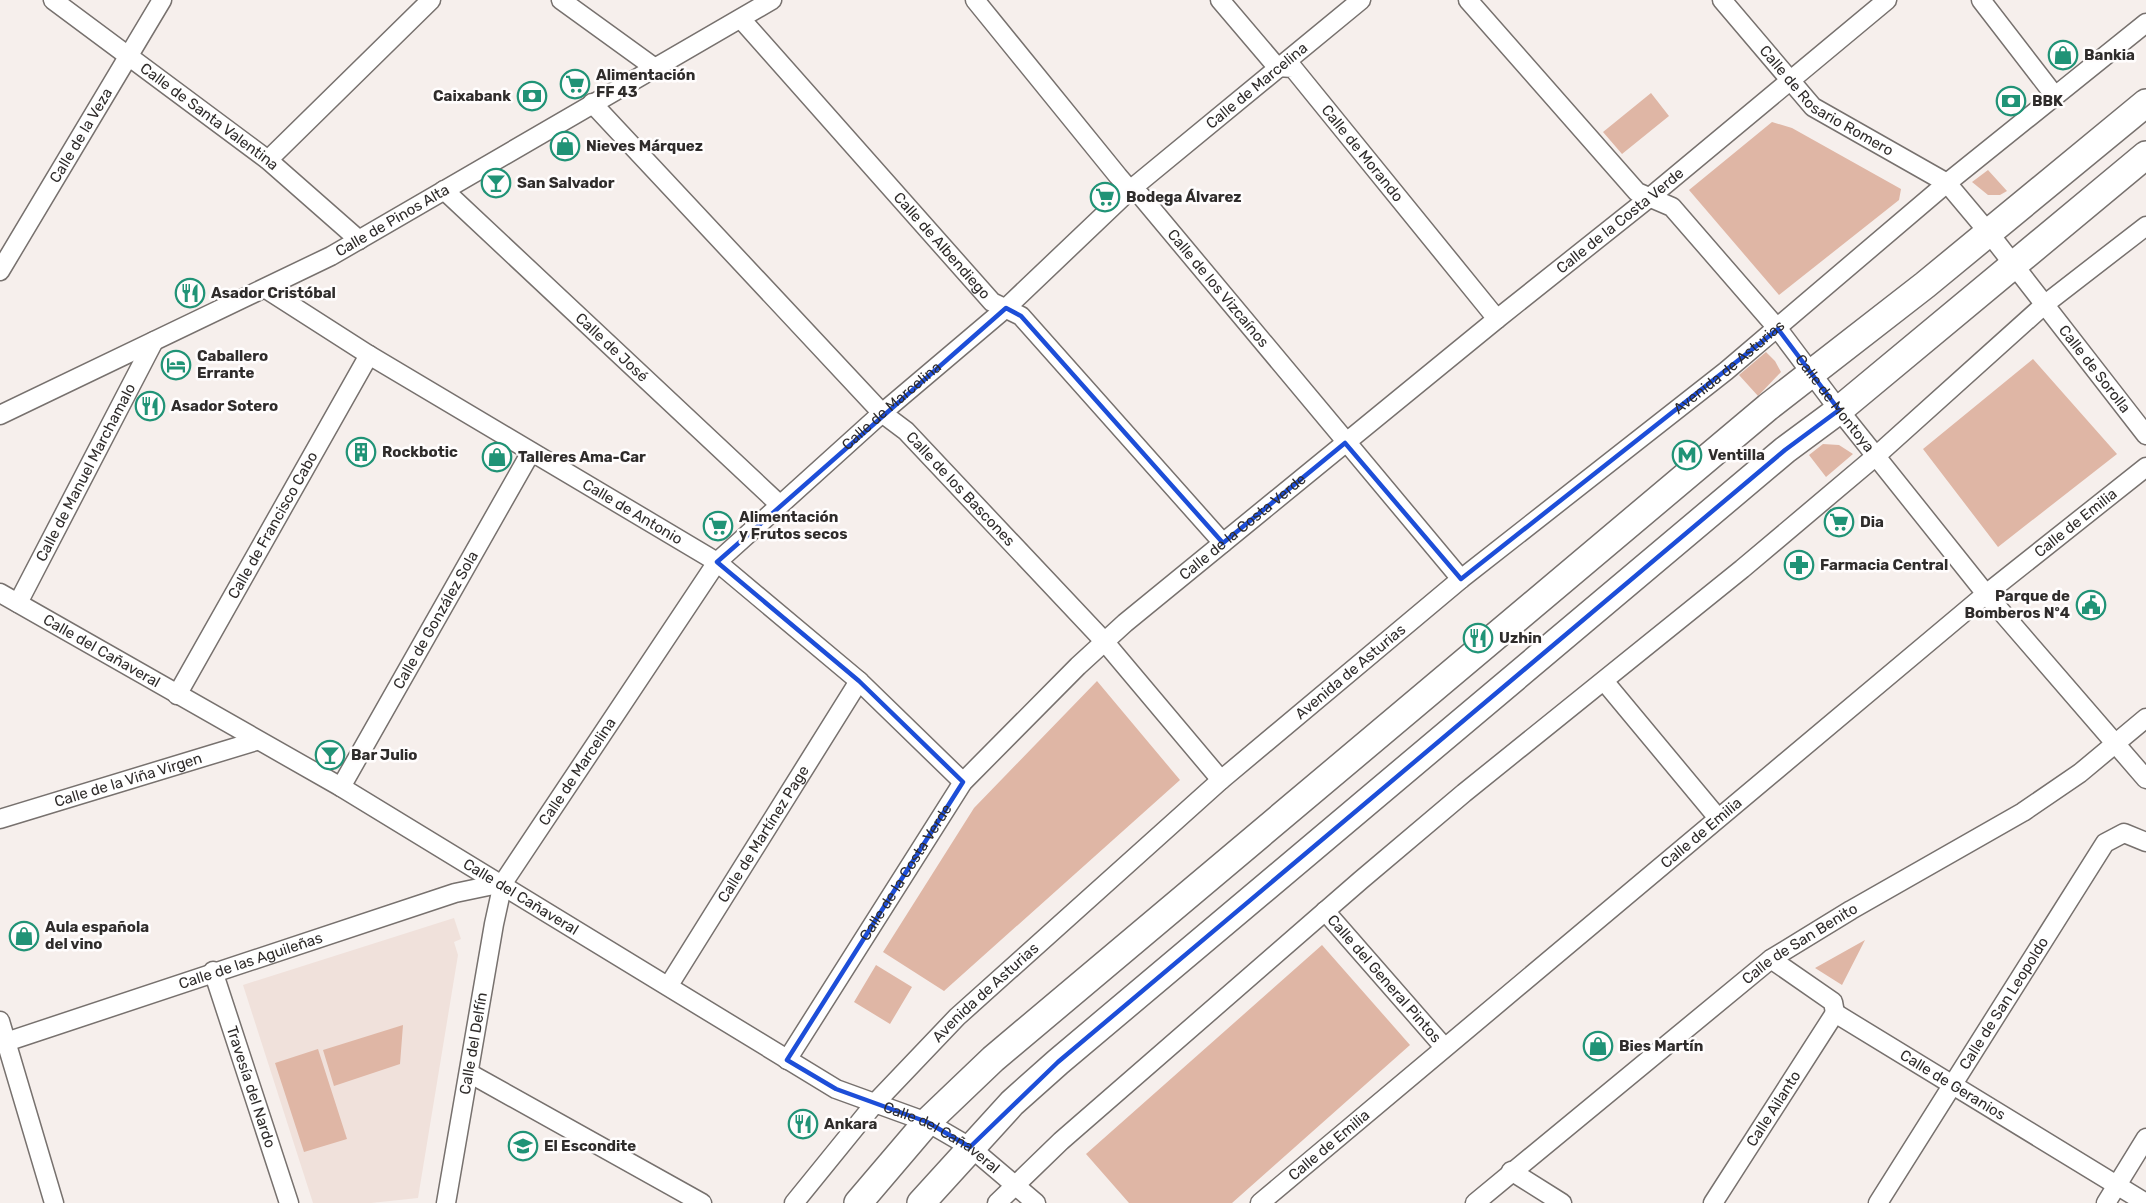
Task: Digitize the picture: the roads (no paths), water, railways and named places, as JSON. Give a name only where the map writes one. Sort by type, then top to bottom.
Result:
[{"type":"main road","points":[[858,1203],[927,1122],[1004,1050],[1811,373],[1989,233],[2146,103]]},
{"type":"main road","points":[[921,1203],[1012,1103],[1058,1062],[1785,450],[1839,410],[2146,155]]},
{"type":"street","name":"Calle de Santa Valentina","points":[[53,0],[268,160],[360,240]]},
{"type":"street","name":"Calle de la Veza","points":[[0,271],[162,0]]},
{"type":"street","points":[[268,160],[431,0]]},
{"type":"street","points":[[561,0],[655,68]]},
{"type":"street","name":"Calle de Pinos Alta","points":[[0,415],[267,289],[360,240],[772,0]]},
{"type":"street","name":"Calle de los Vizcaínos","points":[[975,0],[1130,190],[1141,196],[1345,443],[1361,458],[1461,579]]},
{"type":"street","name":"Calle de Morando","points":[[1220,0],[1277,67],[1293,68],[1497,319]]},
{"type":"street","name":"Calle de Marcelina","points":[[503,884],[717,562],[882,413],[1006,308],[1130,190],[1361,0]]},
{"type":"street","name":"Calle de Montoya","points":[[1468,0],[1637,192],[1672,207],[1778,329],[1839,410],[1986,594],[2146,779]]},
{"type":"street","name":"Calle de Rosario Romero","points":[[1722,0],[1792,80],[1813,108],[1947,183]]},
{"type":"street","name":"Calle de la Costa Verde","points":[[787,1060],[963,782],[1104,641],[1497,319],[1649,198],[1887,0]]},
{"type":"street","points":[[1981,0],[2055,96]]},
{"type":"street","name":"Calle de Albendiego","points":[[741,19],[992,302],[1021,316],[1224,543]]},
{"type":"street","name":"Avenida de Asturias","points":[[795,1203],[876,1102],[957,1017],[1221,780],[1461,579],[1778,329],[1947,183],[2146,23]]},
{"type":"street","name":"Calle de los Bascones","points":[[592,103],[882,413],[906,431],[1104,641],[1221,780]]},
{"type":"street","points":[[1947,183],[2044,305]]},
{"type":"street","name":"Calle de José","points":[[444,190],[780,504]]},
{"type":"street","points":[[997,1203],[1013,1186],[1325,911],[1464,793],[1604,681],[1876,456],[2044,305],[2146,226]]},
{"type":"street","name":"Calle de Antonio","points":[[267,289],[369,355],[717,562],[859,681],[963,782]]},
{"type":"street","name":"Calle de Sorolla","points":[[2044,305],[2146,435]]},
{"type":"street","name":"Calle de Manuel Marchamalo","points":[[18,603],[154,341]]},
{"type":"street","name":"Calle de Francisco Cabo","points":[[177,695],[369,355]]},
{"type":"street","name":"Calle de González Sola","points":[[341,786],[531,452]]},
{"type":"street","name":"Calle de Emilia","points":[[1260,1203],[1986,594],[2146,467]]},
{"type":"street","name":"Calle del Cañaveral","points":[[0,593],[256,741],[341,786],[836,1089],[927,1122],[970,1147],[1013,1186],[1036,1203]]},
{"type":"street","name":"Calle de Martínez Page","points":[[669,985],[859,681]]},
{"type":"street","points":[[1604,681],[1718,818]]},
{"type":"street","name":"Calle de San Benito","points":[[1475,1203],[1510,1171],[1771,959],[1851,910],[2023,812],[2116,744],[2146,718]]},
{"type":"street","name":"Calle de la Viña Virgen","points":[[0,819],[256,741]]},
{"type":"street","name":"Calle de San Leopoldo","points":[[1878,1203],[2105,843],[2124,833],[2146,842]]},
{"type":"street","name":"Calle de las Aguileñas","points":[[3,1043],[213,971],[455,893],[503,884]]},
{"type":"street","name":"Calle del Delfín","points":[[446,1203],[494,924],[503,884]]},
{"type":"street","name":"Calle del General Pintos","points":[[1325,911],[1444,1047]]},
{"type":"street","name":"Calle de Geranios","points":[[1771,959],[1833,1002],[1835,1013],[2146,1203]]},
{"type":"street","name":"Travesía del Nardo","points":[[213,971],[289,1203]]},
{"type":"street","name":"Calle Ailanto","points":[[1713,1203],[1835,1013]]},
{"type":"street","points":[[0,1021],[3,1043],[54,1203]]},
{"type":"street","points":[[469,1073],[702,1203]]},
{"type":"street","points":[[2106,1203],[2146,1138]]},
{"type":"street","points":[[1510,1171],[1562,1203]]},
{"type":"place","name":"Bankia","points":[[2063,55]]},
{"type":"place","name":"Alimentación FF 43","points":[[575,84]]},
{"type":"place","name":"Caixabank","points":[[532,96]]},
{"type":"place","name":"BBK","points":[[2011,101]]},
{"type":"place","name":"Nieves Márquez","points":[[565,146]]},
{"type":"place","name":"San Salvador","points":[[496,183]]},
{"type":"place","name":"Bodega Álvarez","points":[[1105,197]]},
{"type":"place","name":"Asador Cristóbal","points":[[190,293]]},
{"type":"place","name":"Caballero Errante","points":[[176,365]]},
{"type":"place","name":"Asador Sotero","points":[[150,406]]},
{"type":"place","name":"Rockbotic","points":[[361,452]]},
{"type":"place","name":"Ventilla","points":[[1687,455]]},
{"type":"place","name":"Talleres Ama-Car","points":[[497,457]]},
{"type":"place","name":"Dia","points":[[1839,522]]},
{"type":"place","name":"Alimentación y Frutos secos","points":[[718,526]]},
{"type":"place","name":"Farmacia Central","points":[[1799,565]]},
{"type":"place","name":"Parque de Bomberos Nº4","points":[[2091,605]]},
{"type":"place","name":"Uzhin","points":[[1478,638]]},
{"type":"place","name":"Bar Julio","points":[[330,755]]},
{"type":"place","name":"Aula española del vino","points":[[24,936]]},
{"type":"place","name":"Bies Martín","points":[[1598,1046]]},
{"type":"place","name":"Ankara","points":[[803,1124]]},
{"type":"place","name":"El Escondite","points":[[523,1146]]}]
